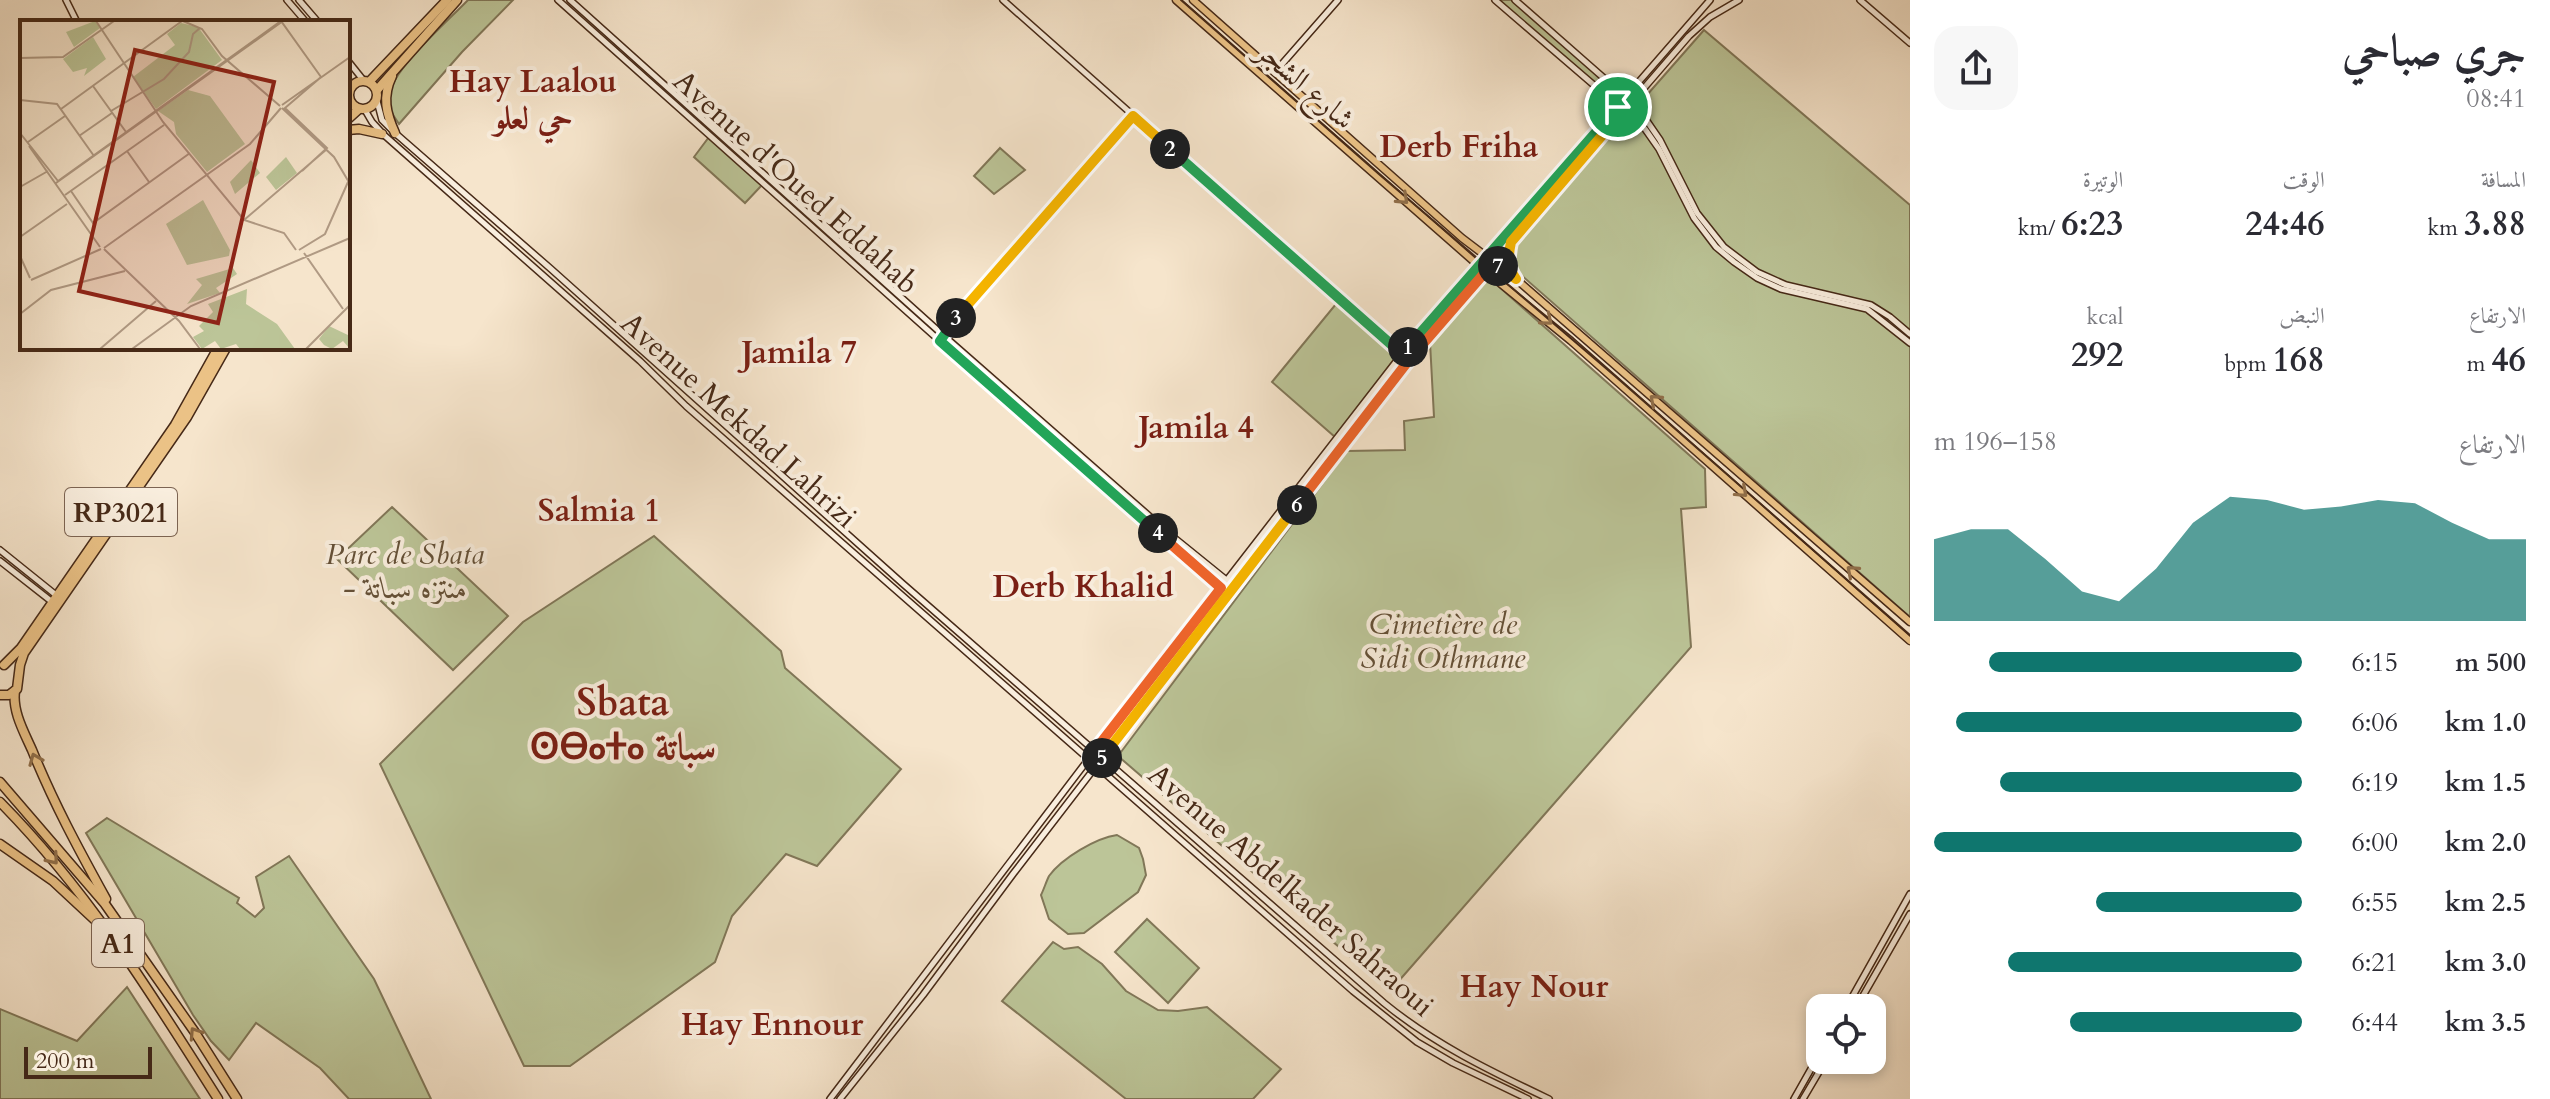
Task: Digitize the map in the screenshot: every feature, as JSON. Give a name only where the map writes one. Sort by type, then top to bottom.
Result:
[{"type":"highway","points":[[350,83],[366,81],[447,0]]},
{"type":"highway","points":[[350,118],[373,106],[377,101],[377,90],[457,0]]},
{"type":"highway","points":[[395,133],[385,99],[398,65]]},
{"type":"highway","points":[[366,81],[377,90]]},
{"type":"highway","points":[[350,103],[362,109]]},
{"type":"highway","points":[[350,130],[382,134]]},
{"type":"highway","name":"RP3021","points":[[2,666],[21,648],[175,425],[217,350]]},
{"type":"highway","name":"RP3021","points":[[15,691],[24,653],[187,417],[225,350]]},
{"type":"highway","name":"RP3021","points":[[2,666],[13,668],[19,676]]},
{"type":"highway","points":[[1,696],[15,691],[17,713],[46,785],[67,830],[122,927]]},
{"type":"highway","name":"A1","points":[[0,782],[76,867],[122,927],[237,1099]]},
{"type":"highway","name":"A1","points":[[0,802],[36,838],[82,894],[128,957],[218,1099]]},
{"type":"highway","points":[[0,844],[63,889],[128,957]]},
{"type":"main road","points":[[66,0],[76,20]]},
{"type":"main road","points":[[287,0],[304,20]]},
{"type":"main road","points":[[299,0],[316,20]]},
{"type":"main road","name":"Avenue d'Oued Eddahab","points":[[558,0],[1229,595]]},
{"type":"main road","name":"Avenue d'Oued Eddahab","points":[[570,0],[941,338],[1235,587]]},
{"type":"main road","points":[[1003,0],[1409,360]]},
{"type":"main road","name":"شارع الشجر","points":[[1176,0],[1479,266],[1582,351],[1910,641]]},
{"type":"main road","name":"شارع الشجر","points":[[1193,0],[1462,238],[1516,279],[1910,622]]},
{"type":"main road","points":[[1275,72],[1338,0]]},
{"type":"main road","points":[[1495,0],[1647,131],[1694,218],[1716,247],[1734,262],[1757,278],[1781,289],[1867,309],[1910,343]]},
{"type":"main road","points":[[1515,0],[1629,99],[1660,140],[1697,213],[1724,247],[1757,272],[1786,285],[1871,305],[1910,334]]},
{"type":"main road","points":[[1629,99],[1710,0]]},
{"type":"main road","points":[[830,1099],[1094,751],[1402,354],[1693,31],[1739,0]]},
{"type":"main road","points":[[1860,0],[1910,43]]},
{"type":"main road","points":[[350,63],[366,81]]},
{"type":"main road","name":"Avenue Mekdad Lahrizi","points":[[377,101],[382,120],[395,133],[1094,751]]},
{"type":"main road","name":"Avenue Mekdad Lahrizi","points":[[362,109],[382,134],[640,361],[686,406],[1089,758]]},
{"type":"main road","points":[[840,1099],[1409,360],[1620,109]]},
{"type":"main road","points":[[941,338],[1133,116]]},
{"type":"main road","points":[[1511,242],[1509,263],[1516,279]]},
{"type":"main road","points":[[1383,379],[1390,385]]},
{"type":"main road","points":[[0,550],[54,598]]},
{"type":"main road","points":[[0,561],[54,598]]},
{"type":"main road","name":"Avenue Abdelkader Sahraoui","points":[[1094,751],[1421,1032],[1461,1056],[1549,1099]]},
{"type":"main road","name":"Avenue Abdelkader Sahraoui","points":[[1089,758],[1353,991],[1417,1042],[1528,1099]]},
{"type":"main road","points":[[1854,994],[1910,894]]},
{"type":"main road","points":[[1864,994],[1910,914]]},
{"type":"main road","points":[[1281,926],[1289,918]]},
{"type":"main road","points":[[1313,954],[1320,946]]},
{"type":"main road","points":[[1794,1099],[1808,1074]]},
{"type":"main road","points":[[1803,1099],[1818,1074]]},
{"type":"green space","points":[[468,0],[513,0],[399,124],[389,104],[392,85],[410,59]]},
{"type":"green space","points":[[1498,0],[1512,0],[1535,16],[1627,97],[1618,107]]},
{"type":"green space","points":[[1704,30],[1910,205],[1910,617],[1503,259]]},
{"type":"green space","points":[[709,137],[762,185],[745,203],[694,157]]},
{"type":"green space","points":[[1000,148],[1025,170],[994,194],[974,176]]},
{"type":"green space","name":"Cimetière de Sidi Othmane","points":[[1488,277],[1705,469],[1706,507],[1681,509],[1691,647],[1390,991],[1118,756],[1347,451],[1405,450],[1404,421],[1434,417],[1430,342]]},
{"type":"green space","points":[[1336,304],[1396,357],[1335,437],[1272,382]]},
{"type":"green space","name":"Parc de Sbata - منتزه سباتة","points":[[392,507],[508,616],[453,670],[337,559]]},
{"type":"green space","points":[[654,536],[781,651],[785,668],[901,769],[817,866],[786,854],[732,916],[715,962],[570,1066],[524,1066],[380,764],[523,622]]},
{"type":"green space","points":[[107,818],[239,898],[237,903],[255,917],[264,908],[256,877],[289,856],[374,979],[431,1099],[349,1099],[320,1068],[256,1023],[229,1060],[193,1015],[86,833]]},
{"type":"green space","points":[[1117,835],[1139,848],[1146,875],[1138,892],[1084,933],[1068,934],[1049,919],[1041,895],[1049,876],[1080,850]]},
{"type":"green space","points":[[1147,919],[1199,968],[1168,1003],[1115,952]]},
{"type":"green space","points":[[1053,942],[1064,949],[1078,947],[1102,964],[1126,991],[1158,1010],[1207,1007],[1281,1069],[1253,1099],[1126,1099],[1002,1001]]},
{"type":"green space","points":[[127,987],[200,1099],[0,1099],[0,1009],[77,1041]]},
{"type":"tram line","points":[[1181,0],[1910,635]]},
{"type":"district","name":"Hay Laalou حي لعلو","points":[[533,100]]},
{"type":"district","name":"Derb Friha","points":[[1459,146]]},
{"type":"district","name":"Jamila 7","points":[[799,352]]},
{"type":"district","name":"Jamila 4","points":[[1196,427]]},
{"type":"district","name":"Salmia 1","points":[[599,510]]},
{"type":"district","name":"Derb Khalid","points":[[1083,586]]},
{"type":"district","name":"Sbata ⵙⴱⴰⵜⴰ سباتة","points":[[623,724]]},
{"type":"district","name":"Hay Nour","points":[[1534,986]]},
{"type":"district","name":"Hay Ennour","points":[[772,1024]]},
{"type":"route","points":[[1618,107],[1623,111],[1511,242],[1508,256],[1511,272],[1516,279],[1494,262],[1425,341],[1097,765],[1089,758],[1221,588],[940,341],[952,323],[1133,116],[1402,354],[1618,107]]}]
